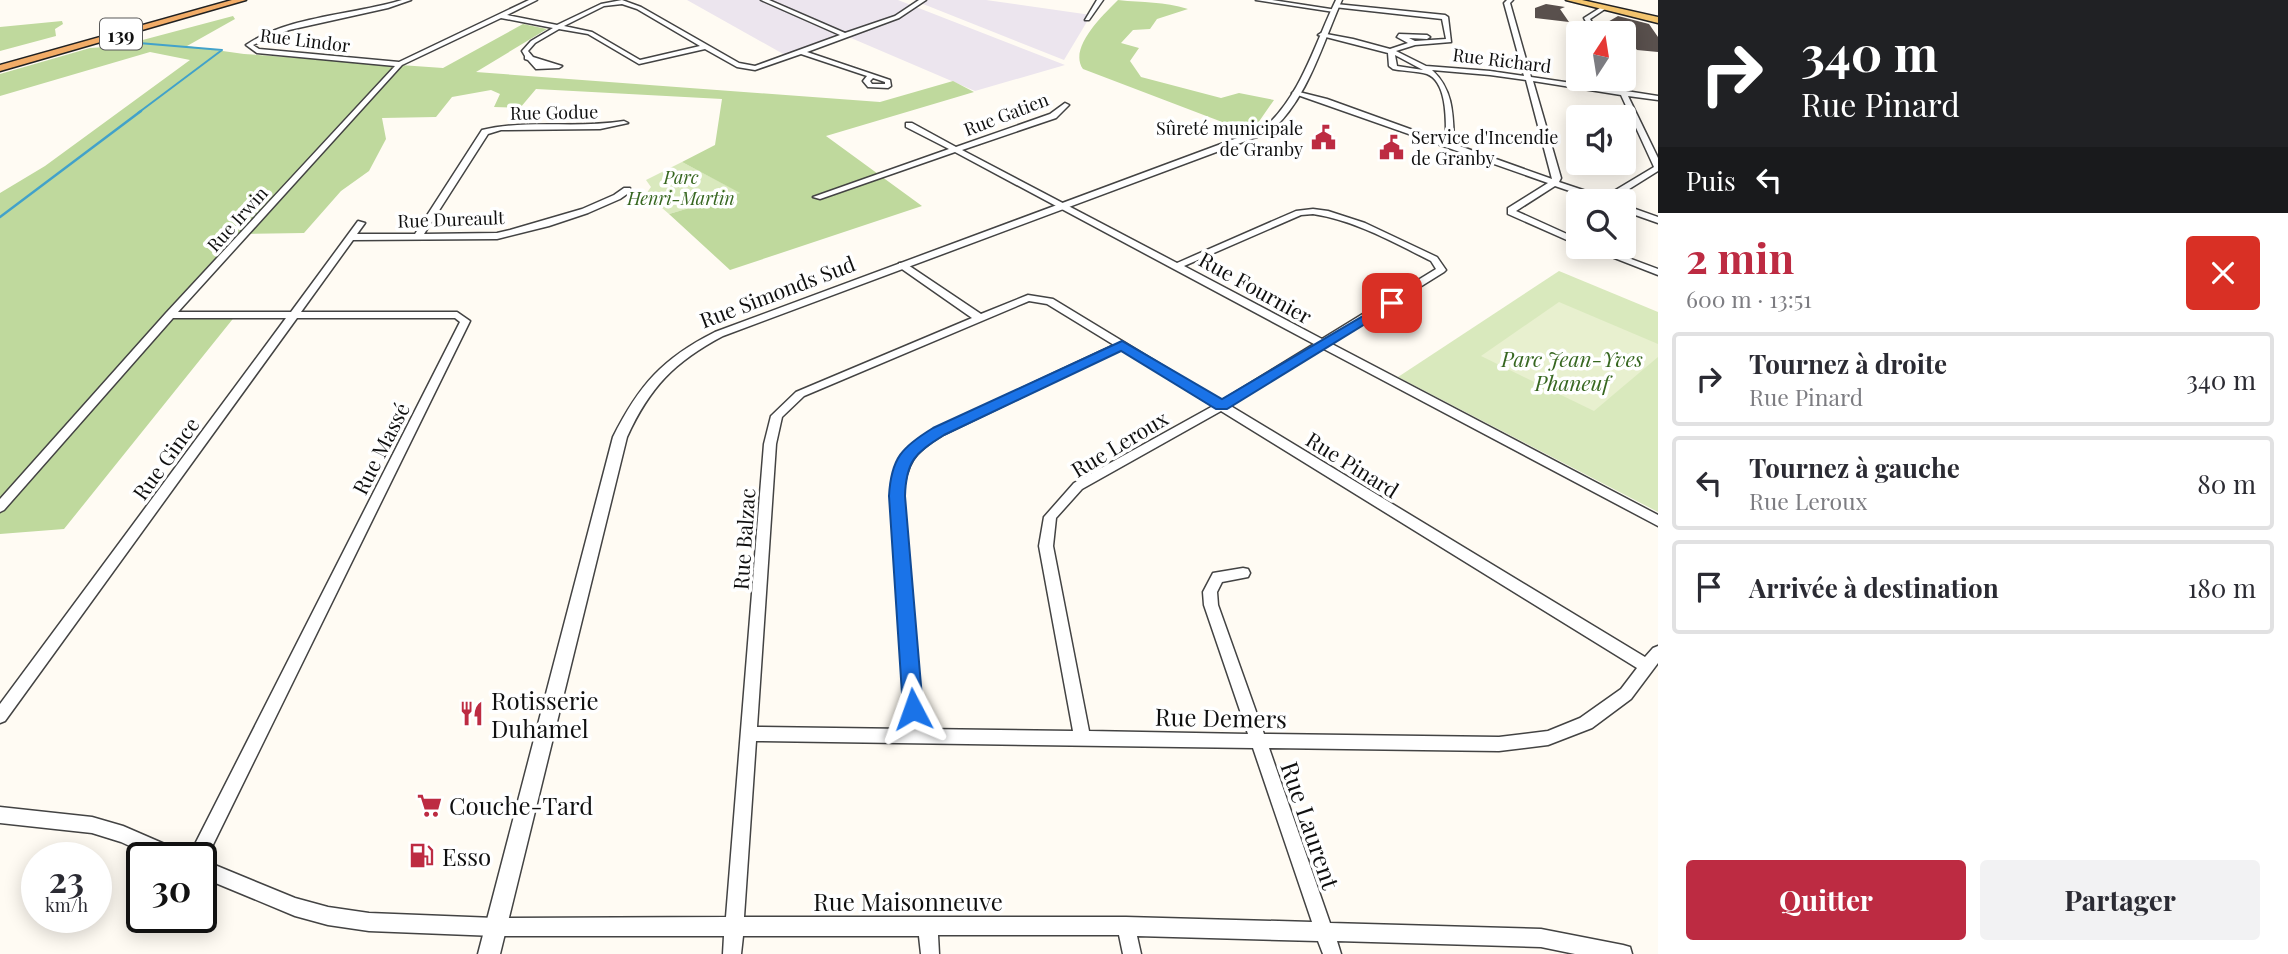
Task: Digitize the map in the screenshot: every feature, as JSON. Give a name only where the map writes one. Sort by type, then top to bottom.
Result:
[{"type":"highway","name":"139","points":[[0,68],[242,0]]},
{"type":"main road","points":[[1570,0],[1658,18]]},
{"type":"main road","points":[[1592,0],[1658,18]]},
{"type":"street","name":"Rue Lindor","points":[[400,64],[257,51],[249,45],[298,25],[363,13],[408,0]]},
{"type":"street","name":"Rue Irwin","points":[[0,507],[170,315],[400,64],[534,0]]},
{"type":"street","points":[[764,0],[846,36]]},
{"type":"street","points":[[527,58],[525,51],[533,41],[603,5],[622,2],[639,8],[737,65],[755,68],[897,17],[923,0]]},
{"type":"street","points":[[1087,19],[1100,0]]},
{"type":"street","points":[[1259,0],[1445,17],[1449,40]]},
{"type":"street","points":[[1510,0],[1507,3],[1509,11],[1531,79],[1557,178],[1554,183],[1511,210],[1512,214],[1566,237]]},
{"type":"street","name":"Rue Simonds Sud","points":[[489,954],[621,437],[635,404],[660,373],[699,344],[902,265],[1267,130],[1285,114],[1336,5]]},
{"type":"street","points":[[1589,21],[1587,18],[1603,8]]},
{"type":"street","points":[[501,16],[590,33],[639,62],[705,47]]},
{"type":"street","points":[[1321,35],[1391,51],[1429,71],[1446,92],[1450,146]]},
{"type":"street","points":[[1414,43],[1399,36],[1413,35],[1449,40]]},
{"type":"street","points":[[1391,51],[1414,43],[1443,43],[1449,40]]},
{"type":"street","name":"Rue Richard","points":[[1391,51],[1392,66],[1395,68],[1531,79],[1658,97]]},
{"type":"street","points":[[802,52],[872,76]]},
{"type":"street","points":[[1623,92],[1658,167],[1624,189]]},
{"type":"street","points":[[1296,93],[1324,100],[1571,189]]},
{"type":"street","name":"Rue Gatien","points":[[817,197],[1053,116],[1065,105]]},
{"type":"street","name":"Rue Godue","points":[[417,237],[485,132],[500,128],[600,127],[624,123]]},
{"type":"street","name":"Rue Fournier","points":[[909,125],[1658,521]]},
{"type":"street","name":"Rue Dureault","points":[[351,237],[497,236],[612,201],[627,190]]},
{"type":"street","name":"Rue Leroux","points":[[1082,737],[1046,546],[1050,517],[1078,486],[1322,345],[1438,274],[1440,265],[1424,254],[1339,217],[1307,211],[1177,266]]},
{"type":"street","points":[[1636,212],[1658,220]]},
{"type":"street","name":"Rue Gince","points":[[0,716],[361,223]]},
{"type":"street","points":[[1623,259],[1658,272]]},
{"type":"street","points":[[902,265],[978,317]]},
{"type":"street","name":"Rue Balzac","points":[[732,954],[770,444],[778,416],[800,394],[978,317],[1028,298],[1038,298]]},
{"type":"street","name":"Rue Pinard","points":[[1038,298],[1050,301],[1647,666]]},
{"type":"street","name":"Rue Massé","points":[[170,315],[457,315],[465,321],[205,842]]},
{"type":"street","points":[[915,736],[897,496],[904,458],[919,444],[939,432],[1122,345]]},
{"type":"street","name":"Rue Laurent","points":[[1243,573],[1218,577],[1210,592],[1215,618],[1332,954]]},
{"type":"street","name":"Rue Demers","points":[[750,734],[1499,744],[1548,738],[1586,723],[1626,694],[1658,652]]},
{"type":"street","points":[[0,815],[92,825],[141,842]]},
{"type":"street","name":"Rue Maisonneuve","points":[[217,875],[290,905],[329,916],[391,923],[734,927],[1126,926],[1541,938],[1623,954]]},
{"type":"street","points":[[928,925],[930,954]]},
{"type":"street","points":[[1126,926],[1132,954]]},
{"type":"shaded area","points":[[687,0],[898,0],[1065,65],[975,91],[844,35],[785,55]]},
{"type":"shaded area","points":[[913,0],[986,0],[1091,15],[1064,60]]},
{"type":"green space","points":[[1118,0],[1162,3],[1188,9],[1157,19],[1150,29],[1133,30],[1121,43],[1139,48],[1130,61],[1141,77],[1221,98],[1239,93],[1274,100],[1251,133],[1083,69],[1080,51],[1089,32]]},
{"type":"green space","points":[[233,16],[235,19],[187,46],[244,54],[443,68],[523,24],[547,29],[476,72],[880,102],[953,81],[974,92],[826,136],[922,206],[730,270],[669,214],[740,193],[682,162],[715,145],[722,99],[536,89],[520,108],[494,107],[500,94],[491,90],[452,97],[436,117],[382,118],[386,139],[369,171],[341,191],[304,233],[244,234],[171,314],[236,315],[64,529],[0,534],[0,193],[45,166],[190,60],[150,52],[0,96],[0,74],[90,48],[120,46]]},
{"type":"green space","points":[[62,21],[63,24],[55,29],[56,36],[0,51],[0,27]]},
{"type":"green space","name":"Parc Henri-Martin","points":[[682,162],[741,193],[669,214],[646,194],[651,187],[646,180]]},
{"type":"green space","name":"Parc Jean-Yves Phaneuf","points":[[1559,271],[1658,312],[1658,512],[1398,377]]},
{"type":"green space","points":[[1559,302],[1658,344],[1658,357],[1594,411],[1481,356]]},
{"type":"building","points":[[1546,4],[1565,7],[1560,9],[1568,21],[1535,18],[1535,8]]},
{"type":"building","points":[[1618,16],[1649,24],[1658,37],[1658,52],[1636,49],[1636,21],[1609,21]]},
{"type":"waterway","points":[[127,42],[222,50],[138,113]]},
{"type":"waterway","points":[[0,217],[141,111]]},
{"type":"place","name":"Sûreté municipale de Granby","points":[[1323,138]]},
{"type":"place","name":"Service d'Incendie de Granby","points":[[1391,147]]},
{"type":"place","name":"Rotisserie Duhamel","points":[[471,714]]},
{"type":"place","name":"Couche-Tard","points":[[429,805]]},
{"type":"place","name":"Esso","points":[[422,856]]},
{"type":"route","points":[[913,709],[897,496],[904,458],[919,444],[1122,345],[1222,405],[1392,303]]}]
